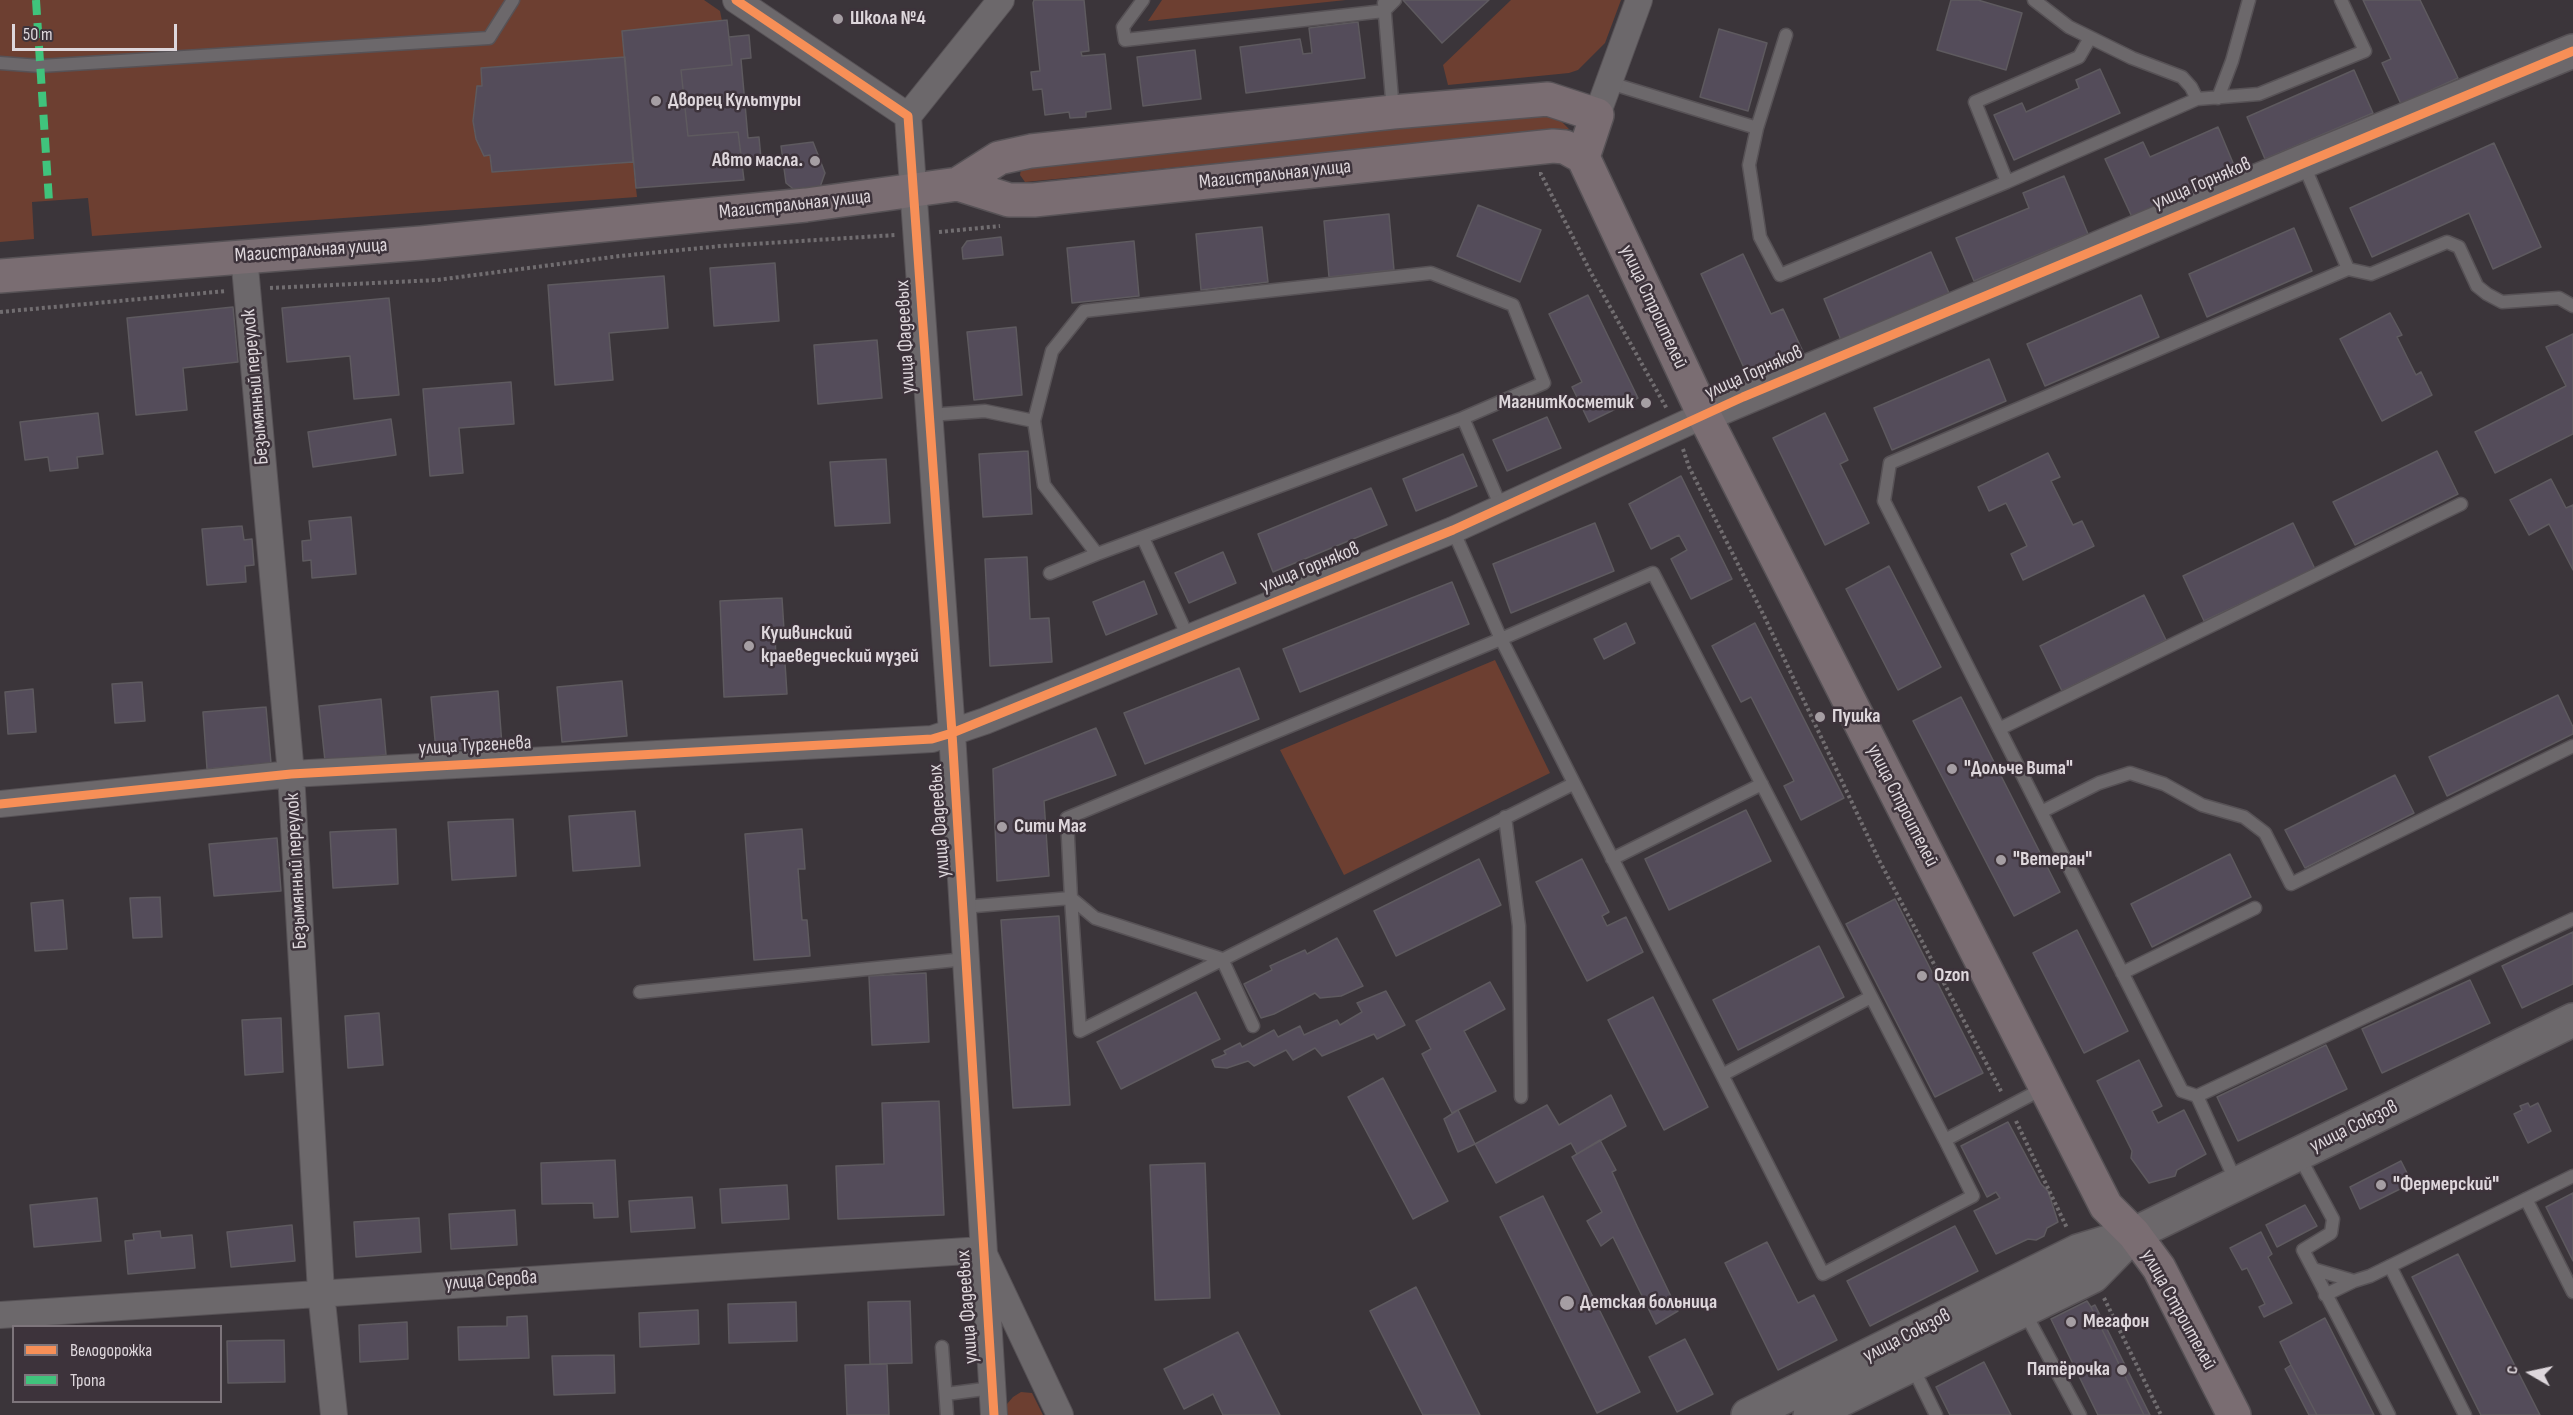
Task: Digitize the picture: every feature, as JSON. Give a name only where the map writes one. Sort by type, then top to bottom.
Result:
[{"type":"main road","points":[[958,184],[999,158],[1031,151],[1393,112],[1548,99],[1597,115],[1583,157]]},
{"type":"main road","name":"Магистральная улица","points":[[0,276],[422,243],[806,205],[958,184],[1009,201],[1034,200],[1553,146],[1564,147],[1583,157]]},
{"type":"main road","name":"улица Строителей","points":[[1583,157],[1704,415],[2106,1206],[2134,1234],[2159,1268],[2234,1415]]},
{"type":"street","points":[[736,0],[908,116],[1000,0]]},
{"type":"street","points":[[1597,115],[1639,0]]},
{"type":"street","name":"улица Горняков","points":[[952,733],[1453,530],[1704,415],[2302,162],[2573,51]]},
{"type":"street","name":"улица Фадеевых","points":[[908,116],[952,733],[982,1250],[994,1415]]},
{"type":"street","name":"Безымянный переулок","points":[[244,256],[291,774],[321,1292],[333,1415]]},
{"type":"street","name":"улица Тургенева","points":[[0,804],[291,774],[932,739],[952,733]]},
{"type":"street","name":"улица Союзов","points":[[1810,1415],[1866,1372],[2078,1251],[2134,1234],[2573,1020]]},
{"type":"street","name":"улица Союзов","points":[[1748,1415],[1866,1372],[1911,1365],[2093,1276],[2134,1234]]},
{"type":"street","points":[[982,1250],[1060,1415]]},
{"type":"street","name":"улица Серова","points":[[0,1315],[982,1250]]},
{"type":"lane","points":[[0,63],[40,66],[489,38],[513,0]]},
{"type":"lane","points":[[1143,0],[1124,27],[1125,40],[1384,5],[1395,0]]},
{"type":"lane","points":[[2034,0],[2069,27],[2090,38],[2132,58],[2182,77],[2198,99]]},
{"type":"lane","points":[[2218,98],[2232,61],[2249,0]]},
{"type":"lane","points":[[1786,35],[1757,128],[1749,165],[1760,237],[1780,275],[2007,182],[2198,99],[2259,94],[2365,51],[2341,0]]},
{"type":"lane","points":[[1384,5],[1393,112]]},
{"type":"lane","points":[[2007,182],[1975,102],[2079,57],[2090,38]]},
{"type":"lane","points":[[1610,83],[1757,128]]},
{"type":"lane","points":[[2302,162],[2348,269]]},
{"type":"lane","points":[[2573,306],[2559,298],[2502,302],[2477,286],[2459,247],[2447,242],[2371,274],[2348,269],[1890,463],[1884,501],[2182,1091],[2197,1096],[2573,918]]},
{"type":"lane","points":[[1050,573],[1463,418],[1544,383],[1513,305],[1431,273],[1084,311],[1052,351],[1034,421],[1044,485],[1096,554]]},
{"type":"lane","points":[[929,415],[985,411],[1034,421]]},
{"type":"lane","points":[[1463,418],[1501,507]]},
{"type":"lane","points":[[2000,729],[2461,504]]},
{"type":"lane","points":[[1453,530],[1501,639],[1573,784],[1823,1274],[1973,1196],[1653,573],[1501,639],[1067,818],[1080,1031],[1573,784]]},
{"type":"lane","points":[[1143,538],[1188,637]]},
{"type":"lane","points":[[2041,812],[2099,783],[2130,772],[2164,784],[2202,805],[2244,817],[2265,833],[2291,884],[2573,746]]},
{"type":"lane","points":[[1612,859],[1762,784]]},
{"type":"lane","points":[[1505,818],[1519,926],[1521,1097]]},
{"type":"lane","points":[[963,907],[1071,898],[1095,918],[1222,959],[1253,1026]]},
{"type":"lane","points":[[2122,973],[2255,908]]},
{"type":"lane","points":[[640,992],[966,959]]},
{"type":"lane","points":[[1722,1075],[1871,997]]},
{"type":"lane","points":[[1945,1140],[2045,1088]]},
{"type":"lane","points":[[2197,1096],[2237,1184]]},
{"type":"lane","points":[[2298,1154],[2333,1219],[2331,1233],[2302,1250],[2389,1415]]},
{"type":"lane","points":[[2325,1295],[2390,1266],[2573,1176]]},
{"type":"lane","points":[[2526,1199],[2573,1292]]},
{"type":"lane","points":[[2390,1266],[2465,1415]]},
{"type":"lane","points":[[2313,1269],[2354,1281]]},
{"type":"lane","points":[[2024,1310],[2079,1415]]},
{"type":"lane","points":[[942,1347],[947,1415]]},
{"type":"lane","points":[[1911,1365],[1936,1415]]},
{"type":"lane","points":[[946,1394],[992,1388]]},
{"type":"shaded area","points":[[0,0],[704,0],[720,11],[722,21],[625,57],[481,69],[482,86],[477,86],[473,121],[476,139],[484,156],[490,155],[492,172],[633,162],[637,197],[92,236],[88,198],[32,202],[34,239],[0,242]]},
{"type":"shaded area","points":[[1162,0],[1346,0],[1148,21]]},
{"type":"shaded area","points":[[1511,0],[1621,0],[1605,43],[1578,70],[1569,73],[1448,85],[1443,65]]},
{"type":"shaded area","points":[[1535,111],[1560,120],[1569,129],[1025,182],[1020,175],[1022,163]]},
{"type":"shaded area","points":[[1495,660],[1550,773],[1344,875],[1280,750]]},
{"type":"shaded area","points":[[1021,1392],[1032,1393],[1043,1415],[1007,1415],[1007,1404]]},
{"type":"building","points":[[1034,0],[1084,0],[1089,51],[1081,52],[1082,56],[1105,54],[1111,109],[1086,112],[1086,117],[1070,118],[1069,112],[1045,115],[1042,89],[1033,90],[1031,72],[1040,71]]},
{"type":"building","points":[[1403,0],[1489,0],[1442,43]]},
{"type":"building","points":[[1951,0],[1978,0],[2022,13],[2006,70],[1937,50]]},
{"type":"building","points":[[2363,0],[2420,0],[2458,78],[2401,104],[2382,63],[2391,59]]},
{"type":"building","name":"Дворец Культуры","points":[[727,20],[732,65],[681,70],[688,136],[738,132],[744,180],[636,188],[622,31]]},
{"type":"building","points":[[1358,22],[1365,78],[1246,93],[1240,47],[1300,39],[1303,54],[1312,53],[1309,28]]},
{"type":"building","points":[[1719,29],[1767,43],[1748,111],[1700,97]]},
{"type":"building","points":[[749,35],[751,58],[741,59],[748,138],[759,137],[761,159],[742,162],[738,132],[688,136],[681,70],[732,65],[729,37]]},
{"type":"building","points":[[1195,50],[1201,99],[1143,106],[1137,57]]},
{"type":"building","points":[[625,57],[633,162],[492,172],[490,155],[484,156],[476,139],[473,121],[477,86],[482,86],[481,68]]},
{"type":"building","points":[[2100,69],[2120,113],[2014,160],[1994,115],[2022,103],[2026,112],[2079,88],[2076,80]]},
{"type":"building","points":[[2354,70],[2373,113],[2265,159],[2247,117]]},
{"type":"building","points":[[2218,127],[2236,170],[2132,217],[2105,159],[2143,142],[2150,157]]},
{"type":"building","points":[[813,142],[825,173],[820,187],[797,192],[786,183],[781,146]]},
{"type":"building","points":[[2494,143],[2541,247],[2493,269],[2469,213],[2372,257],[2350,208]]},
{"type":"building","points":[[2064,176],[2088,234],[1974,281],[1956,238],[2029,208],[2023,193]]},
{"type":"building","points":[[1478,205],[1541,230],[1520,282],[1457,256]]},
{"type":"building","points":[[1389,214],[1394,270],[1329,277],[1324,221]]},
{"type":"building","points":[[1262,227],[1268,282],[1201,290],[1196,234]]},
{"type":"building","points":[[2294,228],[2312,271],[2207,317],[2189,274]]},
{"type":"building","points":[[1001,237],[1003,255],[963,259],[962,248],[967,241]]},
{"type":"building","points":[[1134,241],[1139,296],[1072,303],[1067,248]]},
{"type":"building","points":[[1931,252],[1949,293],[1841,340],[1824,299]]},
{"type":"building","points":[[1743,254],[1771,314],[1783,309],[1805,356],[1750,381],[1701,274]]},
{"type":"building","points":[[775,263],[779,321],[714,326],[710,268]]},
{"type":"building","points":[[664,276],[668,328],[609,333],[613,380],[555,385],[548,285]]},
{"type":"building","points":[[1588,295],[1638,398],[1589,422],[1572,387],[1582,382],[1549,314]]},
{"type":"building","points":[[2141,295],[2159,337],[2045,386],[2027,344]]},
{"type":"building","points":[[389,298],[399,395],[354,399],[350,356],[287,362],[282,308]]},
{"type":"building","points":[[233,307],[238,362],[183,368],[187,410],[136,415],[127,318]]},
{"type":"building","points":[[2390,313],[2402,335],[2397,337],[2416,375],[2421,372],[2432,395],[2382,421],[2340,339]]},
{"type":"building","points":[[1016,327],[1022,395],[974,400],[967,332]]},
{"type":"building","points":[[2573,334],[2573,434],[2495,473],[2475,432],[2566,386],[2546,347]]},
{"type":"building","points":[[877,340],[882,398],[818,404],[814,345]]},
{"type":"building","points":[[1989,359],[2006,401],[1892,450],[1874,408]]},
{"type":"building","points":[[511,382],[514,424],[459,428],[463,473],[430,476],[423,389]]},
{"type":"building","points":[[98,413],[103,454],[77,457],[78,468],[50,471],[48,457],[25,460],[20,422]]},
{"type":"building","points":[[1825,413],[1848,460],[1840,464],[1869,523],[1825,545],[1773,438]]},
{"type":"building","points":[[1547,417],[1561,448],[1507,471],[1493,440]]},
{"type":"building","points":[[391,419],[396,455],[313,467],[308,432]]},
{"type":"building","points":[[1028,451],[1032,514],[983,517],[979,454]]},
{"type":"building","points":[[2437,451],[2458,494],[2355,545],[2333,502]]},
{"type":"building","points":[[2048,453],[2060,477],[2051,481],[2073,525],[2082,521],[2094,546],[2023,580],[2011,554],[2027,546],[2006,503],[1989,511],[1978,487]]},
{"type":"building","points":[[1463,454],[1477,486],[1416,511],[1403,479]]},
{"type":"building","points":[[886,459],[890,523],[835,526],[830,462]]},
{"type":"building","points":[[1681,476],[1732,579],[1691,599],[1671,559],[1687,550],[1679,535],[1651,549],[1629,504]]},
{"type":"building","points":[[2551,479],[2566,508],[2573,505],[2573,570],[2549,524],[2529,535],[2510,500]]},
{"type":"building","points":[[1371,488],[1387,525],[1273,572],[1258,534]]},
{"type":"building","points":[[351,517],[356,574],[312,578],[311,560],[303,561],[302,541],[311,540],[309,521]]},
{"type":"building","points":[[1595,523],[1614,571],[1511,613],[1493,564]]},
{"type":"building","points":[[2293,523],[2315,569],[2204,621],[2183,576]]},
{"type":"building","points":[[242,526],[244,540],[252,539],[254,565],[245,566],[246,582],[207,585],[202,529]]},
{"type":"building","points":[[1223,552],[1236,583],[1189,603],[1175,573]]},
{"type":"building","points":[[1027,557],[1030,619],[1049,618],[1052,662],[990,666],[985,559]]},
{"type":"building","points":[[1889,566],[1941,667],[1898,690],[1846,589]]},
{"type":"building","points":[[1144,581],[1157,614],[1106,635],[1093,602]]},
{"type":"building","points":[[1452,582],[1469,624],[1300,692],[1283,649]]},
{"type":"building","points":[[2144,595],[2166,640],[2062,691],[2040,646]]},
{"type":"building","name":"Кушвинский краеведческий музей","points":[[782,598],[784,630],[775,630],[776,663],[785,663],[787,694],[724,697],[720,601]]},
{"type":"building","points":[[1626,623],[1635,643],[1604,659],[1594,639]]},
{"type":"building","points":[[1755,623],[1844,798],[1801,820],[1784,786],[1794,781],[1751,697],[1741,702],[1712,646]]},
{"type":"building","points":[[1239,668],[1259,719],[1145,764],[1124,713]]},
{"type":"building","points":[[622,681],[627,736],[562,742],[557,687]]},
{"type":"building","points":[[142,682],[145,721],[115,723],[112,684]]},
{"type":"building","points":[[33,689],[36,732],[8,734],[5,692]]},
{"type":"building","points":[[498,691],[502,746],[436,751],[431,697]]},
{"type":"building","points":[[2558,695],[2573,727],[2573,734],[2447,796],[2429,757]]},
{"type":"building","points":[[1961,697],[2060,892],[2014,916],[1913,721]]},
{"type":"building","points":[[381,699],[386,755],[325,761],[319,706]]},
{"type":"building","points":[[266,707],[271,763],[207,769],[203,712]]},
{"type":"building","points":[[1096,728],[1116,775],[1044,801],[1049,876],[997,881],[993,769]]},
{"type":"building","points":[[2395,775],[2414,813],[2305,868],[2285,830]]},
{"type":"building","points":[[1746,810],[1771,861],[1669,910],[1645,859]]},
{"type":"building","points":[[635,811],[640,866],[573,871],[569,816]]},
{"type":"building","points":[[513,819],[516,876],[452,880],[448,822]]},
{"type":"building","points":[[396,829],[398,884],[333,888],[330,832]]},
{"type":"building","points":[[802,829],[805,869],[798,869],[802,920],[807,920],[810,956],[754,960],[745,834]]},
{"type":"building","points":[[277,838],[281,891],[214,896],[209,844]]},
{"type":"building","points":[[2230,854],[2251,897],[2152,947],[2131,904]]},
{"type":"building","points":[[1479,859],[1501,905],[1396,956],[1374,911]]},
{"type":"building","points":[[1582,859],[1609,912],[1602,916],[1607,926],[1626,917],[1643,952],[1587,981],[1536,882]]},
{"type":"building","points":[[160,897],[162,937],[133,938],[130,898]]},
{"type":"building","points":[[1895,899],[1983,1073],[1935,1097],[1846,924]]},
{"type":"building","points":[[63,900],[67,949],[35,951],[31,903]]},
{"type":"building","points":[[1059,916],[1070,1105],[1013,1108],[1001,920]]},
{"type":"building","points":[[2077,930],[2128,1031],[2084,1053],[2033,953]]},
{"type":"building","points":[[2573,932],[2573,984],[2522,1008],[2502,966]]},
{"type":"building","points":[[1337,938],[1363,986],[1341,996],[1320,998],[1315,993],[1274,1014],[1261,1018],[1244,984],[1272,970],[1270,966],[1305,950],[1307,954]]},
{"type":"building","points":[[1819,946],[1844,997],[1738,1050],[1713,1000]]},
{"type":"building","points":[[926,973],[929,1042],[872,1045],[869,976]]},
{"type":"building","points":[[2470,980],[2490,1023],[2382,1073],[2362,1029]]},
{"type":"building","points":[[1490,982],[1505,1009],[1464,1031],[1496,1091],[1452,1113],[1422,1054],[1431,1049],[1416,1021]]},
{"type":"building","points":[[1386,991],[1405,1025],[1377,1039],[1374,1034],[1322,1056],[1315,1048],[1293,1060],[1286,1050],[1254,1066],[1248,1061],[1227,1068],[1215,1067],[1212,1060],[1226,1054],[1224,1051],[1240,1043],[1242,1047],[1274,1030],[1278,1037],[1300,1026],[1304,1035],[1337,1020],[1340,1025],[1362,1012],[1357,1003]]},
{"type":"building","points":[[1196,992],[1220,1039],[1121,1089],[1097,1042]]},
{"type":"building","points":[[1653,997],[1708,1107],[1664,1130],[1608,1020]]},
{"type":"building","points":[[379,1013],[383,1065],[348,1068],[345,1016]]},
{"type":"building","points":[[281,1018],[283,1072],[245,1075],[242,1020]]},
{"type":"building","points":[[2326,1045],[2347,1089],[2238,1141],[2217,1097]]},
{"type":"building","points":[[2139,1060],[2162,1106],[2152,1111],[2158,1123],[2184,1110],[2206,1154],[2177,1170],[2175,1176],[2149,1183],[2131,1158],[2132,1151],[2097,1081]]},
{"type":"building","points":[[1383,1078],[1448,1201],[1413,1219],[1348,1097]]},
{"type":"building","points":[[1611,1095],[1626,1126],[1577,1154],[1571,1143],[1496,1183],[1475,1144],[1547,1105],[1559,1125]]},
{"type":"building","points":[[939,1101],[944,1215],[838,1219],[836,1166],[884,1164],[882,1103]]},
{"type":"building","points":[[2528,1103],[2530,1107],[2538,1103],[2551,1131],[2528,1143],[2514,1114],[2522,1110],[2520,1106]]},
{"type":"building","points":[[1458,1110],[1475,1144],[1458,1152],[1444,1119]]},
{"type":"building","points":[[2008,1122],[2041,1184],[2048,1191],[2058,1222],[2047,1228],[2044,1236],[2036,1240],[2028,1239],[1996,1254],[1974,1211],[2000,1198],[1996,1192],[1987,1197],[1961,1146]]},
{"type":"building","points":[[1600,1140],[1616,1170],[1612,1172],[1678,1311],[1656,1324],[1613,1237],[1601,1246],[1587,1221],[1602,1212],[1572,1157]]},
{"type":"building","points":[[615,1160],[618,1217],[594,1218],[593,1203],[542,1204],[541,1163]]},
{"type":"building","name":"\"Фермерский\"","points":[[2401,1161],[2412,1183],[2360,1209],[2350,1187]]},
{"type":"building","points":[[1205,1163],[1210,1298],[1155,1300],[1150,1165]]},
{"type":"building","points":[[787,1185],[789,1219],[722,1223],[720,1189]]},
{"type":"building","points":[[2573,1193],[2573,1261],[2546,1207]]},
{"type":"building","points":[[1543,1196],[1640,1392],[1597,1413],[1500,1217]]},
{"type":"building","points":[[692,1197],[695,1228],[631,1232],[629,1201]]},
{"type":"building","points":[[97,1198],[101,1241],[34,1247],[30,1205]]},
{"type":"building","points":[[2305,1205],[2317,1226],[2277,1247],[2266,1225]]},
{"type":"building","points":[[515,1210],[517,1245],[451,1249],[449,1214]]},
{"type":"building","points":[[419,1218],[421,1252],[356,1257],[354,1222]]},
{"type":"building","points":[[292,1225],[295,1261],[231,1267],[227,1232]]},
{"type":"building","points":[[1955,1226],[1978,1271],[1870,1326],[1847,1281]]},
{"type":"building","points":[[160,1231],[161,1238],[192,1235],[195,1268],[128,1274],[125,1241],[134,1240],[133,1234]]},
{"type":"building","points":[[2261,1232],[2272,1254],[2268,1257],[2292,1303],[2264,1317],[2259,1307],[2265,1304],[2247,1268],[2242,1270],[2230,1248]]},
{"type":"building","points":[[1767,1242],[1798,1303],[1814,1295],[1837,1340],[1778,1370],[1725,1263]]},
{"type":"building","points":[[2458,1254],[2540,1415],[2481,1415],[2412,1277]]},
{"type":"building","points":[[1416,1287],[1480,1415],[1423,1415],[1370,1311]]},
{"type":"building","points":[[910,1301],[912,1363],[870,1364],[868,1302]]},
{"type":"building","points":[[2087,1301],[2144,1415],[2098,1415],[2051,1319]]},
{"type":"building","points":[[796,1302],[797,1341],[729,1343],[728,1304]]},
{"type":"building","points":[[2095,1305],[2150,1415],[2144,1415],[2091,1307]]},
{"type":"building","points":[[698,1310],[699,1344],[640,1347],[639,1313]]},
{"type":"building","points":[[527,1316],[529,1358],[459,1360],[458,1327],[507,1326],[507,1317]]},
{"type":"building","points":[[2325,1318],[2374,1415],[2317,1415],[2291,1365],[2280,1342]]},
{"type":"building","points":[[407,1322],[408,1359],[360,1362],[359,1325]]},
{"type":"building","points":[[1238,1332],[1280,1415],[1223,1415],[1213,1394],[1184,1409],[1164,1369]]},
{"type":"building","points":[[1685,1339],[1713,1394],[1677,1412],[1649,1357]]},
{"type":"building","points":[[284,1340],[285,1382],[228,1383],[227,1341]]},
{"type":"building","points":[[614,1355],[615,1393],[554,1395],[552,1356]]},
{"type":"building","points":[[1984,1362],[2011,1415],[1950,1415],[1936,1387]]},
{"type":"building","points":[[887,1364],[889,1415],[847,1415],[845,1365]]},
{"type":"building","points":[[2291,1365],[2317,1415],[2309,1415],[2285,1369]]},
{"type":"marked path","points":[[36,0],[49,201]]},
{"type":"cycle path","points":[[736,0],[908,116],[952,733],[994,1415]]},
{"type":"cycle path","points":[[0,804],[291,774],[932,739],[952,733],[1453,530],[1743,397],[2573,51]]},
{"type":"place","name":"Школа №4","points":[[838,19]]},
{"type":"place","name":"Дворец Культуры","points":[[656,101]]},
{"type":"place","name":"Авто масла.","points":[[815,161]]},
{"type":"place","name":"МагнитКосметик","points":[[1646,403]]},
{"type":"place","name":"Кушвинский краеведческий музей","points":[[749,646]]},
{"type":"place","name":"Пушка","points":[[1820,717]]},
{"type":"place","name":"\"Дольче Вита\"","points":[[1952,769]]},
{"type":"place","name":"Сити Маг","points":[[1002,827]]},
{"type":"place","name":"\"Ветеран\"","points":[[2001,860]]},
{"type":"place","name":"Ozon","points":[[1922,976]]},
{"type":"place","name":"\"Фермерский\"","points":[[2381,1185]]},
{"type":"place","name":"Детская больница","points":[[1567,1303]]},
{"type":"place","name":"Мегафон","points":[[2071,1322]]},
{"type":"place","name":"Пятёрочка","points":[[2122,1370]]}]
